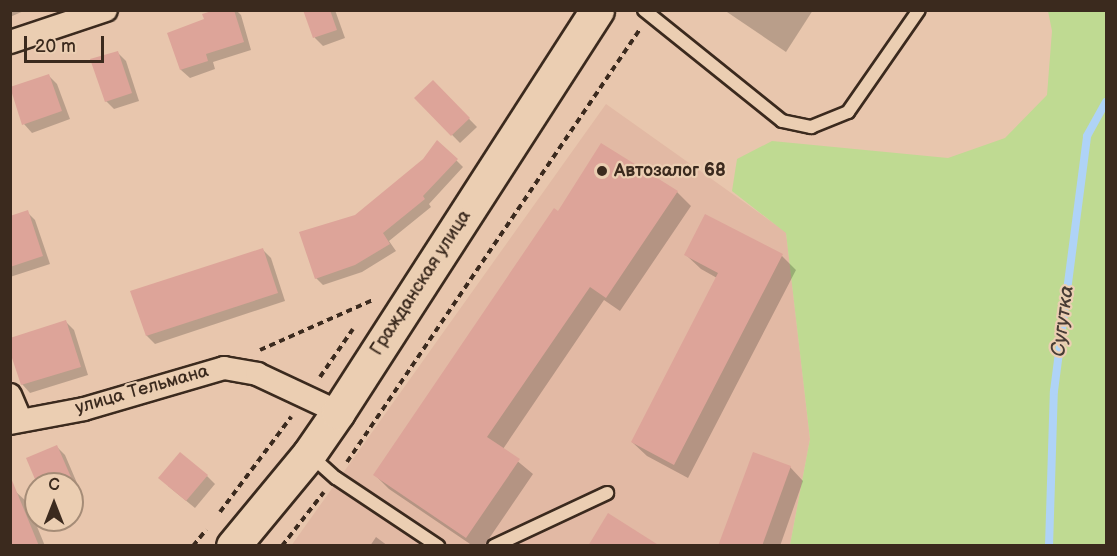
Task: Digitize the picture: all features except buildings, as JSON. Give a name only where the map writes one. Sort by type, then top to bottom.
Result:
[{"type":"main road","name":"Гражданская улица","points":[[233,546],[309,454],[338,412],[597,10]]},
{"type":"street","points":[[10,42],[106,10]]},
{"type":"street","name":"улица Тельмана","points":[[15,421],[84,409],[224,368],[257,374],[338,412]]},
{"type":"street","points":[[10,395],[15,421]]},
{"type":"lane","points":[[647,13],[782,121],[811,127],[848,112],[919,10]]},
{"type":"lane","points":[[309,454],[336,478],[438,546]]},
{"type":"lane","points":[[494,546],[607,493]]},
{"type":"path","points":[[282,546],[336,478],[647,13]]},
{"type":"path","points":[[367,310],[378,294]]},
{"type":"path","points":[[224,368],[373,300]]},
{"type":"path","points":[[193,546],[306,397],[360,320]]},
{"type":"shaded area","points":[[606,104],[786,232],[810,439],[790,545],[291,546]]},
{"type":"green space","points":[[1048,11],[1106,11],[1106,545],[790,545],[810,439],[786,233],[732,191],[737,159],[772,141],[948,158],[1005,138],[1047,95],[1052,31]]},
{"type":"waterway","name":"Сугутка","points":[[1049,546],[1054,391],[1087,136],[1106,102]]},
{"type":"place","name":"Автозалог 68","points":[[602,171]]}]
